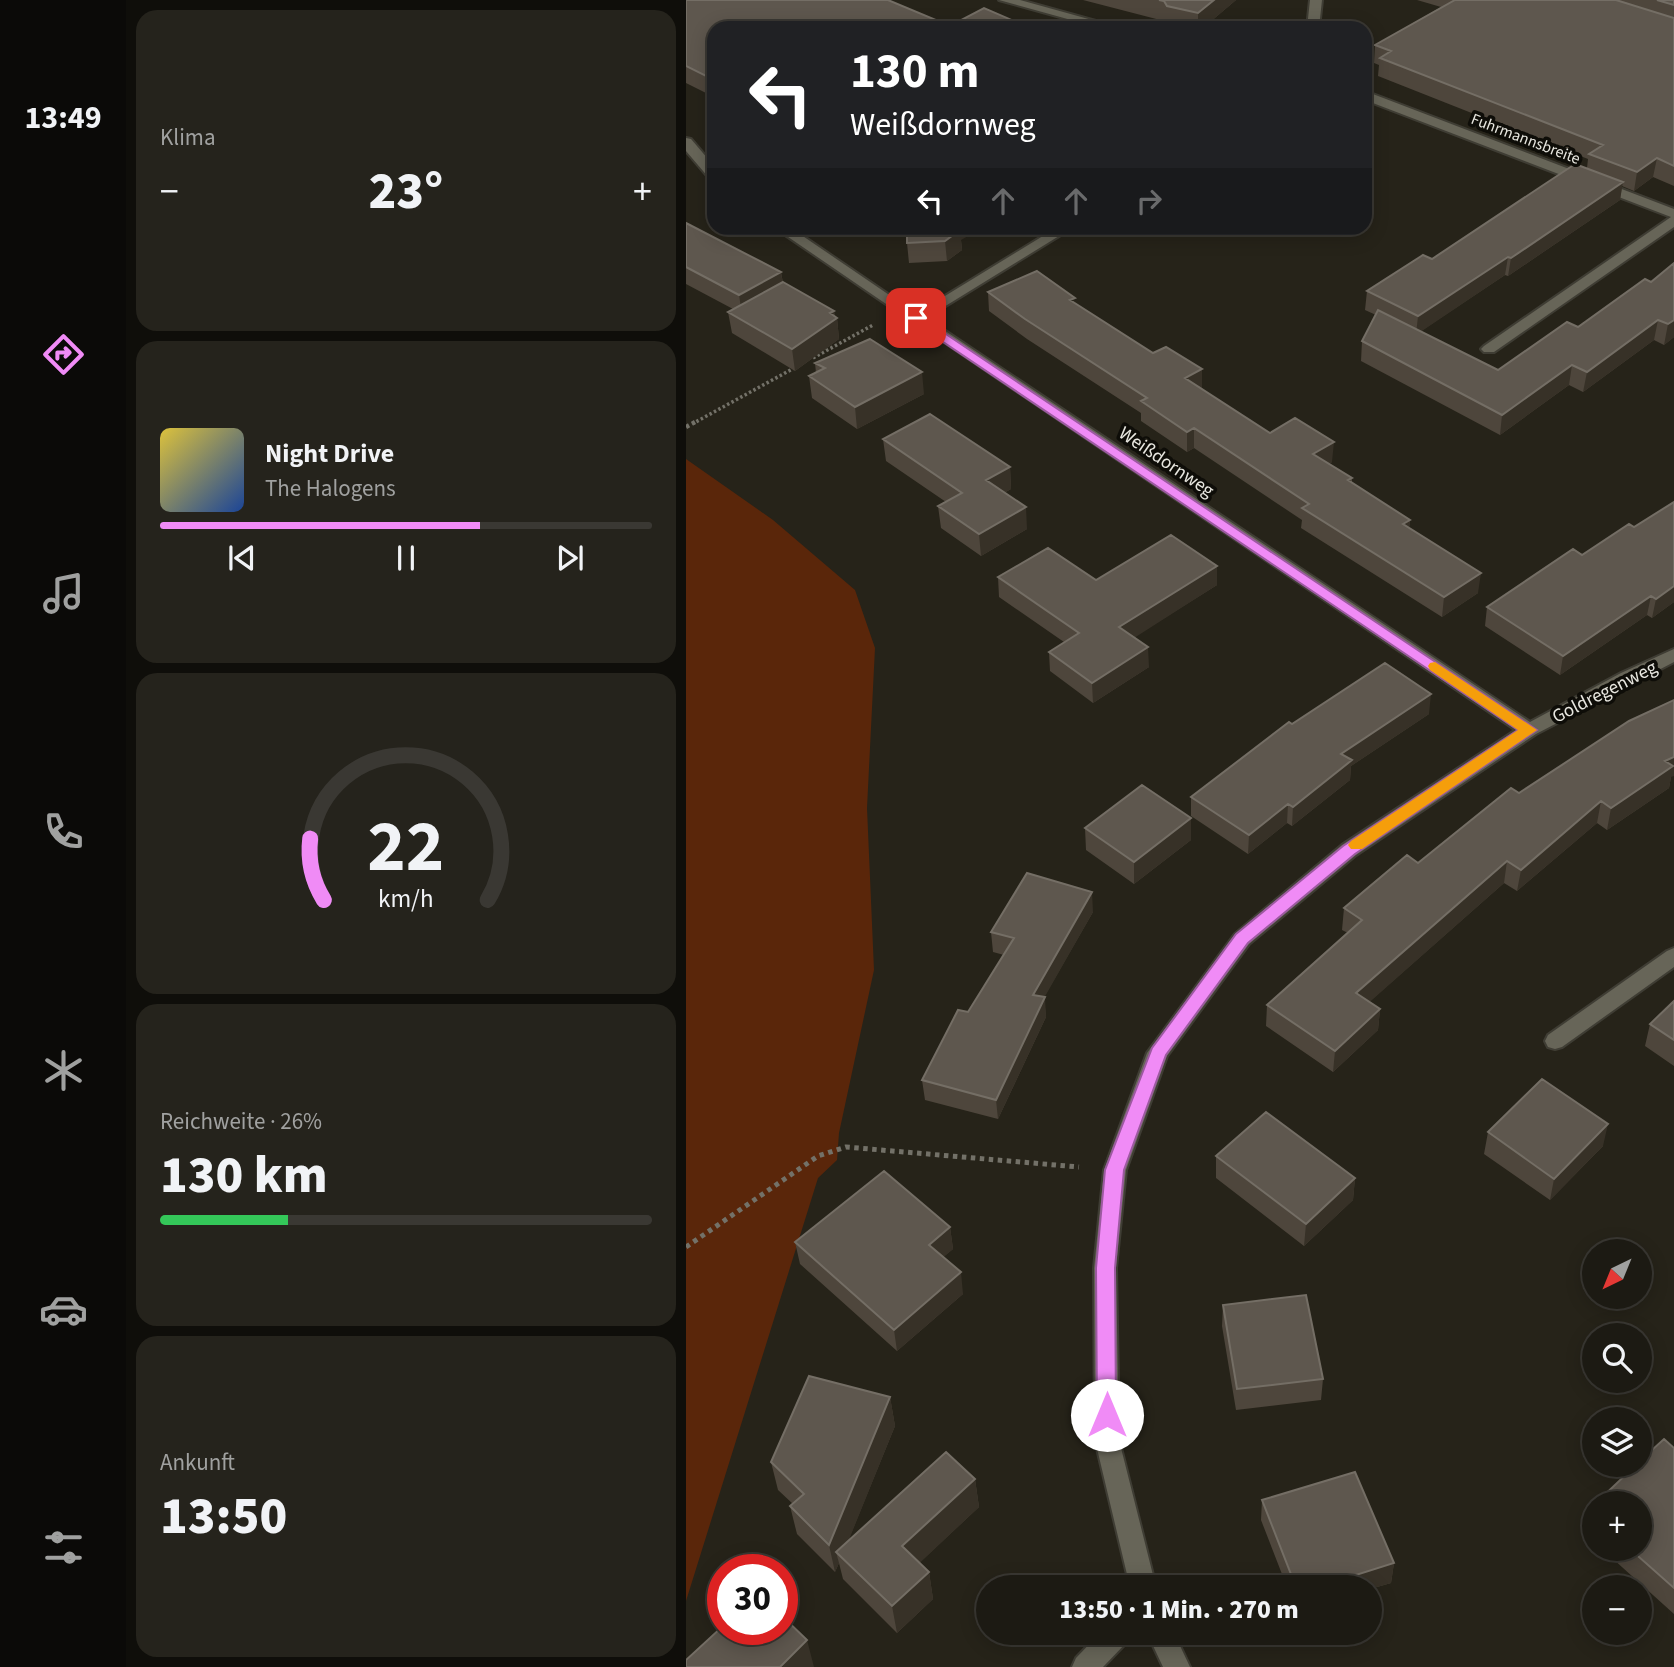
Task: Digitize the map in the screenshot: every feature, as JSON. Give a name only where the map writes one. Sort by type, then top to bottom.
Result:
[{"type":"street","points":[[1005,0],[1079,21]]},
{"type":"street","points":[[1314,21],[1316,0]]},
{"type":"street","name":"Fuhrmannsbreite","points":[[1372,98],[1674,214]]},
{"type":"street","points":[[686,142],[707,167]]},
{"type":"street","points":[[1489,349],[1674,221]]},
{"type":"street","name":"Weißdornweg","points":[[792,235],[1529,730]]},
{"type":"street","points":[[916,318],[1053,235]]},
{"type":"street","name":"Goldregenweg","points":[[1140,1575],[1107,1440],[1105,1268],[1115,1170],[1158,1053],[1242,939],[1349,850],[1529,730],[1674,655]]},
{"type":"street","points":[[1555,1041],[1674,956]]},
{"type":"street","points":[[1084,1667],[1106,1645]]},
{"type":"street","points":[[1166,1645],[1177,1667]]},
{"type":"path","points":[[686,427],[887,317],[916,318]]},
{"type":"path","points":[[686,1247],[818,1156],[846,1147],[1115,1170]]},
{"type":"shaded area","points":[[686,459],[773,520],[855,590],[875,648],[867,808],[874,970],[839,1133],[837,1160],[818,1178],[686,1601]]},
{"type":"building","points":[[686,0],[888,0],[938,21],[707,21],[707,76],[686,66]]},
{"type":"building","points":[[1159,0],[1214,0],[1198,13],[1167,6],[1164,1]]},
{"type":"building","points":[[1455,0],[1616,0],[1674,18],[1674,166],[1657,158],[1637,172],[1589,154],[1603,145],[1380,58],[1391,51],[1375,45]]},
{"type":"building","points":[[1657,0],[1674,0],[1674,5]]},
{"type":"building","points":[[984,8],[1014,21],[959,21]]},
{"type":"building","points":[[1575,164],[1623,182],[1511,258],[1508,257],[1418,316],[1367,291],[1423,255],[1432,259]]},
{"type":"building","points":[[686,223],[781,272],[739,295],[686,267]]},
{"type":"building","points":[[907,235],[953,235],[945,241],[907,243]]},
{"type":"building","points":[[1674,263],[1674,320],[1668,324],[1658,320],[1587,372],[1572,365],[1502,415],[1362,341],[1378,310],[1498,370],[1567,322],[1578,327],[1645,279],[1651,282]]},
{"type":"building","points":[[1037,271],[1075,298],[1070,300],[1153,353],[1166,347],[1202,369],[1185,378],[1270,433],[1295,418],[1334,442],[1313,454],[1410,520],[1403,524],[1481,573],[1444,597],[1302,508],[1309,504],[1194,428],[1187,432],[1141,401],[1147,398],[988,292]]},
{"type":"building","points":[[783,282],[834,311],[830,313],[837,318],[792,349],[728,312]]},
{"type":"building","points":[[870,339],[922,372],[855,407],[809,376],[825,368],[815,363]]},
{"type":"building","points":[[930,414],[1010,467],[986,480],[1026,507],[979,534],[938,506],[962,493],[883,439]]},
{"type":"building","points":[[1674,502],[1674,586],[1656,599],[1651,596],[1563,656],[1487,607],[1573,549],[1582,555],[1629,524],[1634,527]]},
{"type":"building","points":[[1171,535],[1217,566],[1119,627],[1148,647],[1092,683],[1049,652],[1079,633],[998,577],[1048,548],[1096,580]]},
{"type":"building","points":[[1385,663],[1431,694],[1341,754],[1352,760],[1293,807],[1288,804],[1249,835],[1191,797],[1289,722],[1292,724]]},
{"type":"building","points":[[1674,700],[1674,757],[1665,761],[1673,766],[1611,808],[1601,801],[1521,870],[1507,861],[1356,993],[1380,1009],[1335,1051],[1267,1005],[1362,920],[1344,908],[1407,855],[1418,863],[1511,788],[1519,793],[1629,721]]},
{"type":"building","points":[[1142,785],[1191,818],[1134,862],[1085,828]]},
{"type":"building","points":[[1027,873],[1092,892],[1033,995],[1045,997],[996,1100],[922,1080],[958,1010],[968,1012],[1014,938],[991,932]]},
{"type":"building","points":[[1674,1001],[1674,1040],[1650,1024]]},
{"type":"building","points":[[1542,1079],[1608,1124],[1554,1179],[1488,1132]]},
{"type":"building","points":[[1266,1112],[1355,1178],[1306,1224],[1216,1156]]},
{"type":"building","points":[[884,1171],[950,1227],[929,1245],[961,1272],[894,1330],[795,1242]]},
{"type":"building","points":[[1306,1295],[1323,1379],[1237,1389],[1223,1305]]},
{"type":"building","points":[[809,1376],[890,1397],[829,1545],[790,1506],[804,1494],[771,1462]]},
{"type":"building","points":[[1664,1439],[1674,1448],[1674,1588],[1644,1561],[1652,1561],[1652,1491],[1609,1491],[1623,1477],[1652,1477],[1652,1450]]},
{"type":"building","points":[[946,1452],[975,1479],[902,1546],[929,1572],[892,1606],[836,1552]]},
{"type":"building","points":[[1355,1472],[1394,1563],[1356,1575],[1291,1575],[1262,1500]]},
{"type":"building","points":[[798,1631],[807,1640],[780,1667],[686,1667],[686,1660],[707,1641],[707,1645],[798,1645]]},
{"type":"slow traffic","points":[[1356,845],[1529,730],[1435,666]]},
{"type":"route","points":[[916,318],[1529,730],[1349,850],[1242,939],[1158,1053],[1115,1170],[1105,1268],[1107,1415]]}]
